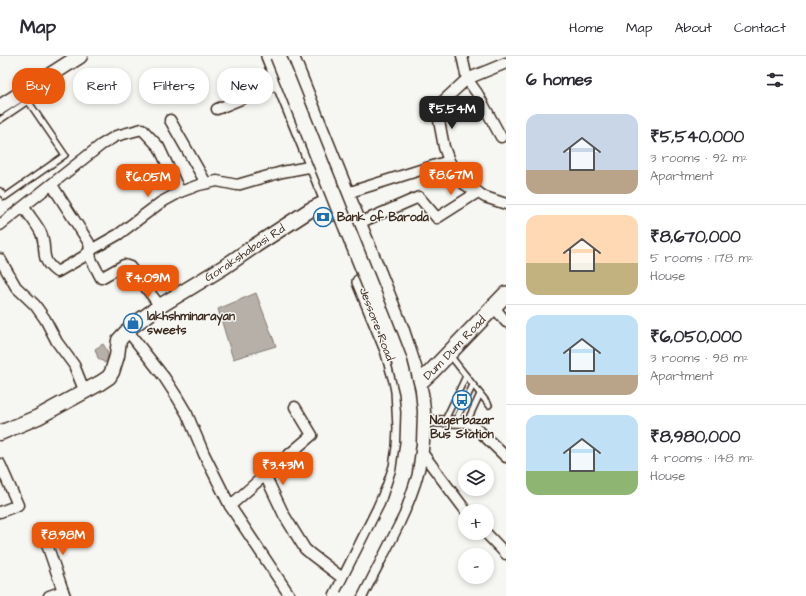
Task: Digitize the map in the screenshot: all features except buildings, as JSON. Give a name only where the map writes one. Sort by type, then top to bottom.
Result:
[{"type":"main road","name":"Jessore Road","points":[[269,56],[388,350],[399,391],[401,428],[400,447],[390,487],[337,596]]},
{"type":"main road","points":[[278,56],[386,325],[399,360],[407,392],[409,412],[408,443],[404,472],[392,509],[348,596]]},
{"type":"main road","name":"Jessore Road","points":[[291,56],[401,329],[421,396],[423,421],[414,483],[404,507],[359,596]]},
{"type":"main road","name":"Dum Dum Road","points":[[418,384],[506,294]]},
{"type":"main road","points":[[399,391],[418,384]]},
{"type":"street","points":[[0,107],[80,56]]},
{"type":"street","points":[[462,56],[467,79],[477,93],[501,137]]},
{"type":"street","points":[[506,63],[467,79],[441,103],[437,110],[444,147],[449,161],[464,184],[485,197],[506,204]]},
{"type":"street","points":[[216,109],[280,83]]},
{"type":"street","points":[[170,120],[206,183]]},
{"type":"street","points":[[0,225],[101,145],[116,136],[142,129],[159,147],[180,192]]},
{"type":"street","points":[[347,193],[449,161]]},
{"type":"street","points":[[24,207],[41,234],[44,244],[44,255],[49,264],[57,272],[119,234],[160,203],[180,192],[206,183],[217,181],[236,185],[282,172],[314,166]]},
{"type":"street","points":[[52,185],[89,243],[91,259],[101,278],[124,264],[130,267],[160,306]]},
{"type":"street","points":[[359,223],[419,198],[437,218],[478,192]]},
{"type":"street","name":"Gorakshabasi Rd","points":[[0,434],[38,417],[84,390],[100,383],[112,372],[120,340],[127,330],[160,306],[224,267],[252,247],[310,210],[347,193]]},
{"type":"street","points":[[0,259],[16,287],[35,305],[45,319],[57,342],[74,365],[84,390]]},
{"type":"street","points":[[494,307],[506,322]]},
{"type":"street","points":[[127,330],[164,377],[177,397],[187,414],[204,454],[230,506],[290,596]]},
{"type":"street","points":[[230,506],[265,474],[312,435],[295,407]]},
{"type":"street","points":[[423,421],[467,422],[476,427],[506,456]]},
{"type":"street","points":[[400,447],[420,450],[461,504]]},
{"type":"street","points":[[0,464],[18,505],[0,512]]},
{"type":"street","points":[[265,474],[284,515],[305,549],[312,556],[345,580]]},
{"type":"street","points":[[42,530],[64,593],[49,596]]},
{"type":"street","points":[[493,540],[506,554]]},
{"type":"lane","points":[[0,120],[28,101],[65,155],[5,197],[0,191]]},
{"type":"lane","points":[[448,354],[489,405]]},
{"type":"lane","points":[[444,422],[466,376]]},
{"type":"lane","points":[[455,422],[473,385]]},
{"type":"lane","points":[[467,422],[480,394]]},
{"type":"shaded area","points":[[256,293],[276,346],[233,359],[218,309]]},
{"type":"shaded area","points":[[103,344],[108,354],[108,358],[105,363],[98,358],[95,349]]},
{"type":"place","name":"Bank of Baroda","points":[[323,217]]},
{"type":"place","name":"lakhshminarayan sweets","points":[[133,323]]},
{"type":"place","name":"Nagerbazar Bus Station","points":[[462,400]]}]
